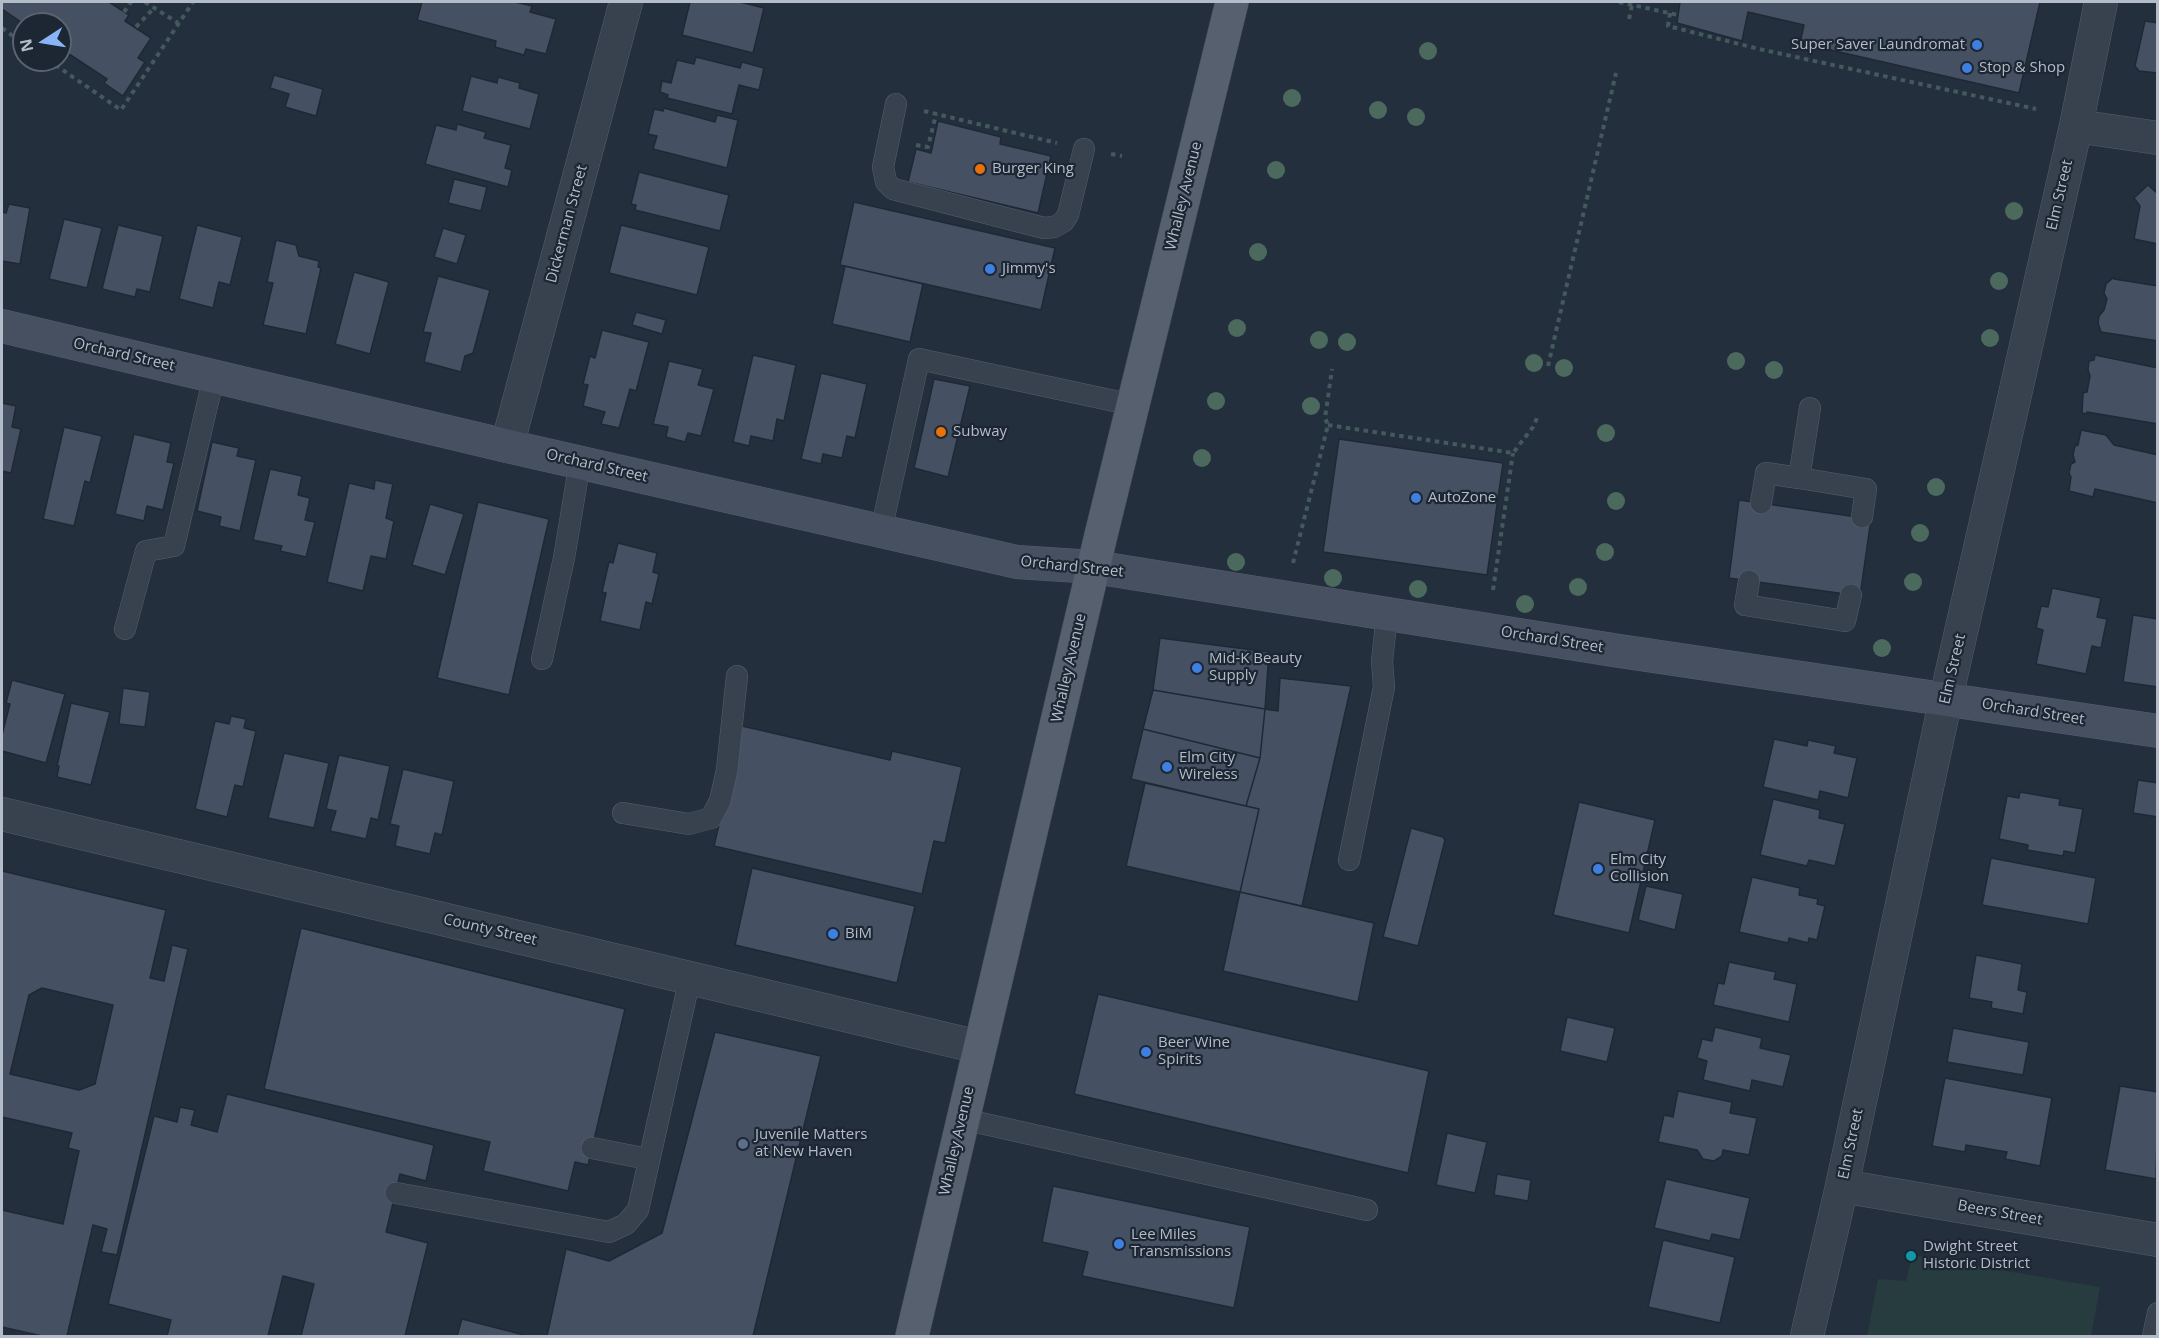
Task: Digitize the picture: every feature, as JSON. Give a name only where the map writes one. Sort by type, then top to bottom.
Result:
[{"type":"main road","name":"Whalley Avenue","points":[[912,1336],[1094,567],[1232,2]]},
{"type":"main road","name":"Orchard Street","points":[[2,326],[507,446],[1017,562],[1094,567],[1613,650],[2157,731]]},
{"type":"street","name":"Dickerman Street","points":[[507,446],[626,2]]},
{"type":"street","name":"Elm Street","points":[[1807,1336],[1842,1186],[1946,698],[2076,126],[2101,2]]},
{"type":"street","points":[[2076,126],[2157,138]]},
{"type":"street","name":"County Street","points":[[2,814],[979,1047]]},
{"type":"street","name":"Beers Street","points":[[1842,1186],[2157,1240]]},
{"type":"lane","points":[[896,104],[883,167],[886,182],[893,189],[1044,228],[1054,227],[1063,222],[1068,215],[1083,149]]},
{"type":"lane","points":[[881,531],[919,359],[1133,405]]},
{"type":"lane","points":[[125,629],[146,551],[174,546],[214,376]]},
{"type":"lane","points":[[1799,478],[1810,408]]},
{"type":"lane","points":[[542,659],[564,558],[580,462]]},
{"type":"lane","points":[[1761,503],[1766,473],[1866,489],[1862,517]]},
{"type":"lane","points":[[1749,581],[1745,605],[1845,621],[1851,595]]},
{"type":"lane","points":[[1349,860],[1384,687],[1382,661],[1387,615]]},
{"type":"lane","points":[[623,813],[689,824],[711,818],[720,801],[727,770],[737,676]]},
{"type":"lane","points":[[396,1193],[609,1232],[626,1224],[638,1210],[690,978]]},
{"type":"lane","points":[[963,1119],[1367,1210]]},
{"type":"lane","points":[[592,1148],[648,1159]]},
{"type":"lane","points":[[2153,1336],[2157,1312]]},
{"type":"path","points":[[124,12],[131,2]]},
{"type":"path","points":[[145,2],[178,23]]},
{"type":"path","points":[[66,72],[121,110],[193,2]]},
{"type":"path","points":[[1618,2],[1678,15]]},
{"type":"path","points":[[1629,19],[1632,5]]},
{"type":"path","points":[[136,27],[154,8]]},
{"type":"path","points":[[1670,13],[1668,26],[1759,49],[2036,110]]},
{"type":"path","points":[[1548,366],[1616,73]]},
{"type":"path","points":[[896,104],[1083,149],[1122,156]]},
{"type":"path","points":[[1293,563],[1328,425],[1325,418],[1332,369]]},
{"type":"path","points":[[1493,590],[1513,453],[1537,418]]},
{"type":"path","points":[[1328,425],[1513,453]]},
{"type":"green space","points":[[1912,1255],[2100,1287],[2091,1336],[1867,1336],[1878,1279],[1906,1281]]},
{"type":"building","points":[[2,2],[109,2],[129,15],[125,21],[151,38],[138,58],[145,62],[123,96],[104,83],[107,79],[72,56],[72,12],[12,12],[12,16],[2,9]]},
{"type":"building","points":[[422,2],[515,2],[532,6],[530,12],[556,19],[546,54],[526,49],[524,55],[495,47],[496,41],[417,20]]},
{"type":"building","points":[[690,2],[740,2],[764,8],[753,53],[682,35]]},
{"type":"building","name":"Stop & Shop","points":[[1680,2],[2040,2],[2019,93],[1800,43],[1804,25],[1748,12],[1742,41],[1677,23]]},
{"type":"building","points":[[2145,21],[2158,23],[2158,73],[2139,71],[2135,66]]},
{"type":"building","points":[[696,57],[740,68],[742,62],[764,68],[759,90],[739,85],[732,114],[667,98],[668,95],[660,92],[662,81],[671,83],[677,60],[694,64]]},
{"type":"building","points":[[274,75],[323,89],[316,116],[285,107],[289,94],[270,88]]},
{"type":"building","points":[[471,76],[497,83],[498,77],[520,83],[519,88],[539,94],[530,129],[462,111]]},
{"type":"building","points":[[664,108],[715,122],[717,115],[738,120],[727,168],[653,149],[657,136],[648,134],[654,109],[663,111]]},
{"type":"building","points":[[938,121],[1001,137],[1000,144],[1051,156],[1038,213],[908,182],[916,149],[931,153]]},
{"type":"building","points":[[457,124],[486,132],[484,138],[511,145],[505,168],[512,170],[508,187],[425,164],[436,125],[456,130]]},
{"type":"building","points":[[639,172],[729,195],[720,231],[635,210],[636,205],[631,204]]},
{"type":"building","points":[[454,179],[487,187],[481,211],[448,203]]},
{"type":"building","points":[[2148,185],[2158,194],[2158,244],[2134,239],[2140,206],[2134,198]]},
{"type":"building","points":[[854,202],[1055,248],[1041,310],[840,265]]},
{"type":"building","points":[[9,204],[30,208],[20,264],[2,261],[2,212],[6,213]]},
{"type":"building","points":[[64,219],[102,228],[87,288],[49,279]]},
{"type":"building","points":[[118,225],[163,236],[150,292],[137,289],[135,297],[102,289]]},
{"type":"building","points":[[197,225],[242,237],[230,285],[219,282],[213,308],[179,299]]},
{"type":"building","points":[[621,225],[709,247],[697,295],[609,273]]},
{"type":"building","points":[[443,228],[466,235],[457,264],[434,257]]},
{"type":"building","points":[[276,240],[296,245],[299,256],[319,261],[318,267],[321,268],[306,334],[263,325],[273,283],[267,282]]},
{"type":"building","points":[[845,266],[923,284],[910,342],[832,324]]},
{"type":"building","points":[[354,272],[389,282],[370,354],[335,344]]},
{"type":"building","points":[[438,276],[490,290],[473,353],[465,356],[461,372],[424,362],[431,333],[423,332]]},
{"type":"building","points":[[2114,277],[2114,279],[2158,286],[2158,341],[2101,332],[2098,323],[2107,299],[2104,293],[2106,284]]},
{"type":"building","points":[[636,312],[666,320],[662,334],[632,325]]},
{"type":"building","points":[[602,330],[649,342],[636,391],[630,389],[619,428],[601,424],[605,412],[583,406],[588,385],[583,384],[590,356],[595,358]]},
{"type":"building","points":[[753,355],[796,365],[784,421],[777,419],[773,441],[751,436],[749,446],[733,442]]},
{"type":"building","points":[[2095,355],[2158,368],[2158,424],[2082,413],[2083,393],[2087,392],[2090,376],[2089,361],[2094,360]]},
{"type":"building","points":[[669,361],[703,369],[698,385],[714,389],[701,436],[688,433],[685,442],[666,437],[668,427],[653,424]]},
{"type":"building","points":[[821,373],[867,384],[855,438],[847,436],[842,458],[823,454],[821,464],[801,459]]},
{"type":"building","points":[[934,379],[970,386],[948,477],[914,468]]},
{"type":"building","points":[[2,403],[16,406],[12,427],[21,429],[11,473],[2,471]]},
{"type":"building","points":[[64,427],[102,436],[90,483],[85,481],[74,526],[43,519]]},
{"type":"building","points":[[2081,430],[2106,435],[2114,445],[2158,455],[2158,503],[2095,489],[2093,497],[2069,491],[2071,477],[2069,473],[2071,464],[2075,462],[2073,455]]},
{"type":"building","points":[[134,434],[171,443],[167,462],[174,463],[163,510],[147,506],[144,521],[115,514]]},
{"type":"building","points":[[1339,439],[1503,463],[1487,575],[1323,552]]},
{"type":"building","points":[[212,442],[239,448],[237,456],[256,460],[240,531],[219,526],[221,517],[197,511]]},
{"type":"building","points":[[270,469],[302,476],[298,495],[310,498],[305,520],[315,522],[306,557],[280,551],[282,546],[253,540]]},
{"type":"building","points":[[375,480],[393,484],[386,518],[394,521],[386,559],[371,556],[363,591],[327,582],[349,483],[374,489]]},
{"type":"building","points":[[1739,500],[1871,519],[1860,596],[1729,578]]},
{"type":"building","points":[[478,502],[549,519],[509,695],[437,678]]},
{"type":"building","points":[[430,504],[464,514],[445,575],[412,565]]},
{"type":"building","points":[[618,543],[657,553],[653,572],[659,574],[652,604],[646,602],[640,630],[600,621],[606,593],[602,592],[609,562],[613,563]]},
{"type":"building","points":[[2052,588],[2101,598],[2097,617],[2107,619],[2101,648],[2092,646],[2086,674],[2036,664],[2043,630],[2036,628],[2041,606],[2048,607]]},
{"type":"building","points":[[2133,615],[2158,619],[2158,687],[2123,682]]},
{"type":"building","points":[[1160,638],[1269,652],[1265,709],[1153,690]]},
{"type":"building","points":[[1280,678],[1351,686],[1302,906],[1240,892],[1259,809],[1246,806],[1260,758],[1265,709],[1278,711]]},
{"type":"building","points":[[12,680],[65,694],[46,763],[2,751],[2,735],[10,704],[6,703]]},
{"type":"building","points":[[123,688],[150,692],[145,727],[119,724]]},
{"type":"building","points":[[1153,690],[1265,709],[1260,758],[1143,729]]},
{"type":"building","points":[[71,703],[110,712],[91,785],[57,777],[59,766],[57,766]]},
{"type":"building","points":[[231,716],[246,719],[244,728],[256,731],[243,787],[235,785],[227,817],[195,809],[215,721],[229,724]]},
{"type":"building","points":[[742,726],[890,760],[892,751],[962,767],[945,843],[934,841],[922,894],[714,846]]},
{"type":"building","points":[[1143,729],[1260,758],[1246,806],[1131,779]]},
{"type":"building","points":[[1774,739],[1807,746],[1808,740],[1836,746],[1834,753],[1857,758],[1848,798],[1820,791],[1818,800],[1763,787]]},
{"type":"building","points":[[284,753],[329,763],[314,828],[268,818]]},
{"type":"building","points":[[339,755],[390,766],[378,820],[371,818],[366,839],[330,831],[336,811],[326,809]]},
{"type":"building","points":[[403,769],[454,781],[442,835],[435,833],[430,854],[395,846],[399,826],[390,824]]},
{"type":"building","points":[[2138,780],[2158,783],[2158,817],[2133,813]]},
{"type":"building","points":[[1145,783],[1259,809],[1240,892],[1126,866]]},
{"type":"building","points":[[2020,792],[2060,799],[2059,805],[2083,809],[2075,853],[2064,851],[2063,856],[2027,850],[2028,845],[1999,839],[2007,796],[2019,798]]},
{"type":"building","points":[[1773,799],[1820,810],[1819,818],[1845,824],[1835,866],[1809,860],[1807,866],[1760,855]]},
{"type":"building","points":[[1579,802],[1655,820],[1629,933],[1553,915]]},
{"type":"building","points":[[1411,828],[1443,837],[1445,840],[1418,946],[1383,937]]},
{"type":"building","points":[[1991,858],[2096,878],[2088,924],[1982,905]]},
{"type":"building","points":[[752,868],[915,906],[897,983],[735,945]]},
{"type":"building","points":[[2,871],[166,910],[150,978],[164,981],[172,945],[188,949],[117,1255],[101,1252],[107,1229],[93,1225],[67,1336],[42,1336],[2,1327],[2,1210],[63,1224],[79,1151],[68,1148],[72,1133],[2,1117]],"holes":[[[42,988],[113,1005],[95,1084],[79,1090],[10,1074],[29,995]]]},
{"type":"building","points":[[1752,877],[1800,888],[1799,895],[1818,899],[1817,904],[1825,906],[1817,940],[1809,938],[1808,943],[1789,938],[1788,943],[1739,932]]},
{"type":"building","points":[[1646,886],[1683,894],[1675,930],[1638,920]]},
{"type":"building","points":[[1240,892],[1374,923],[1358,1002],[1223,971]]},
{"type":"building","points":[[301,928],[625,1009],[588,1165],[575,1162],[568,1191],[483,1171],[490,1142],[264,1089]]},
{"type":"building","points":[[1976,955],[2022,964],[2018,990],[2027,992],[2023,1014],[1991,1008],[1992,1002],[1969,998]]},
{"type":"building","points":[[1729,962],[1776,972],[1774,979],[1797,984],[1789,1022],[1713,1005],[1718,983],[1724,984]]},
{"type":"building","points":[[1098,994],[1429,1071],[1408,1173],[1074,1094]]},
{"type":"building","points":[[1567,1017],[1615,1028],[1607,1062],[1560,1051]]},
{"type":"building","points":[[1715,1027],[1762,1038],[1760,1048],[1791,1055],[1783,1087],[1752,1080],[1750,1091],[1703,1080],[1707,1061],[1697,1058],[1702,1039],[1712,1041]]},
{"type":"building","points":[[1953,1028],[2029,1042],[2023,1075],[1947,1062]]},
{"type":"building","name":"Juvenile Matters at New Haven","points":[[715,1032],[821,1056],[753,1336],[547,1336],[566,1249],[609,1261],[662,1233]]},
{"type":"building","points":[[1945,1078],[2052,1098],[2040,1166],[2005,1159],[2007,1152],[1966,1145],[1965,1152],[1932,1146]]},
{"type":"building","points":[[2120,1086],[2158,1092],[2156,1179],[2105,1170]]},
{"type":"building","points":[[1678,1091],[1732,1102],[1730,1113],[1757,1118],[1749,1155],[1723,1150],[1722,1156],[1714,1161],[1703,1159],[1697,1150],[1658,1142],[1664,1115],[1673,1117]]},
{"type":"building","points":[[227,1094],[434,1145],[426,1181],[400,1174],[386,1232],[428,1243],[405,1336],[301,1336],[314,1284],[283,1276],[268,1336],[167,1336],[171,1320],[108,1304],[154,1116],[177,1122],[180,1107],[195,1110],[191,1125],[217,1132]]},
{"type":"building","points":[[1447,1133],[1487,1142],[1475,1193],[1436,1185]]},
{"type":"building","points":[[1497,1174],[1531,1180],[1528,1201],[1494,1195]]},
{"type":"building","points":[[1666,1179],[1750,1198],[1740,1240],[1712,1234],[1710,1241],[1654,1228]]},
{"type":"building","points":[[1053,1186],[1250,1227],[1234,1308],[1082,1276],[1088,1252],[1042,1242]]},
{"type":"building","points":[[1663,1240],[1735,1257],[1720,1323],[1648,1307]]},
{"type":"building","points":[[462,1319],[528,1336],[457,1336]]},
{"type":"place","name":"Super Saver Laundromat","points":[[1977,45]]},
{"type":"place","name":"Stop & Shop","points":[[1967,68]]},
{"type":"place","name":"Burger King","points":[[980,169]]},
{"type":"place","name":"Jimmy's","points":[[990,269]]},
{"type":"place","name":"Subway","points":[[941,432]]},
{"type":"place","name":"AutoZone","points":[[1416,498]]},
{"type":"place","name":"Mid-K Beauty Supply","points":[[1197,668]]},
{"type":"place","name":"Elm City Wireless","points":[[1167,767]]},
{"type":"place","name":"Elm City Collision","points":[[1598,869]]},
{"type":"place","name":"BiM","points":[[833,934]]},
{"type":"place","name":"Beer Wine Spirits","points":[[1146,1052]]},
{"type":"place","name":"Juvenile Matters at New Haven","points":[[743,1144]]},
{"type":"place","name":"Lee Miles Transmissions","points":[[1119,1244]]},
{"type":"place","name":"Dwight Street Historic District","points":[[1911,1256]]}]
